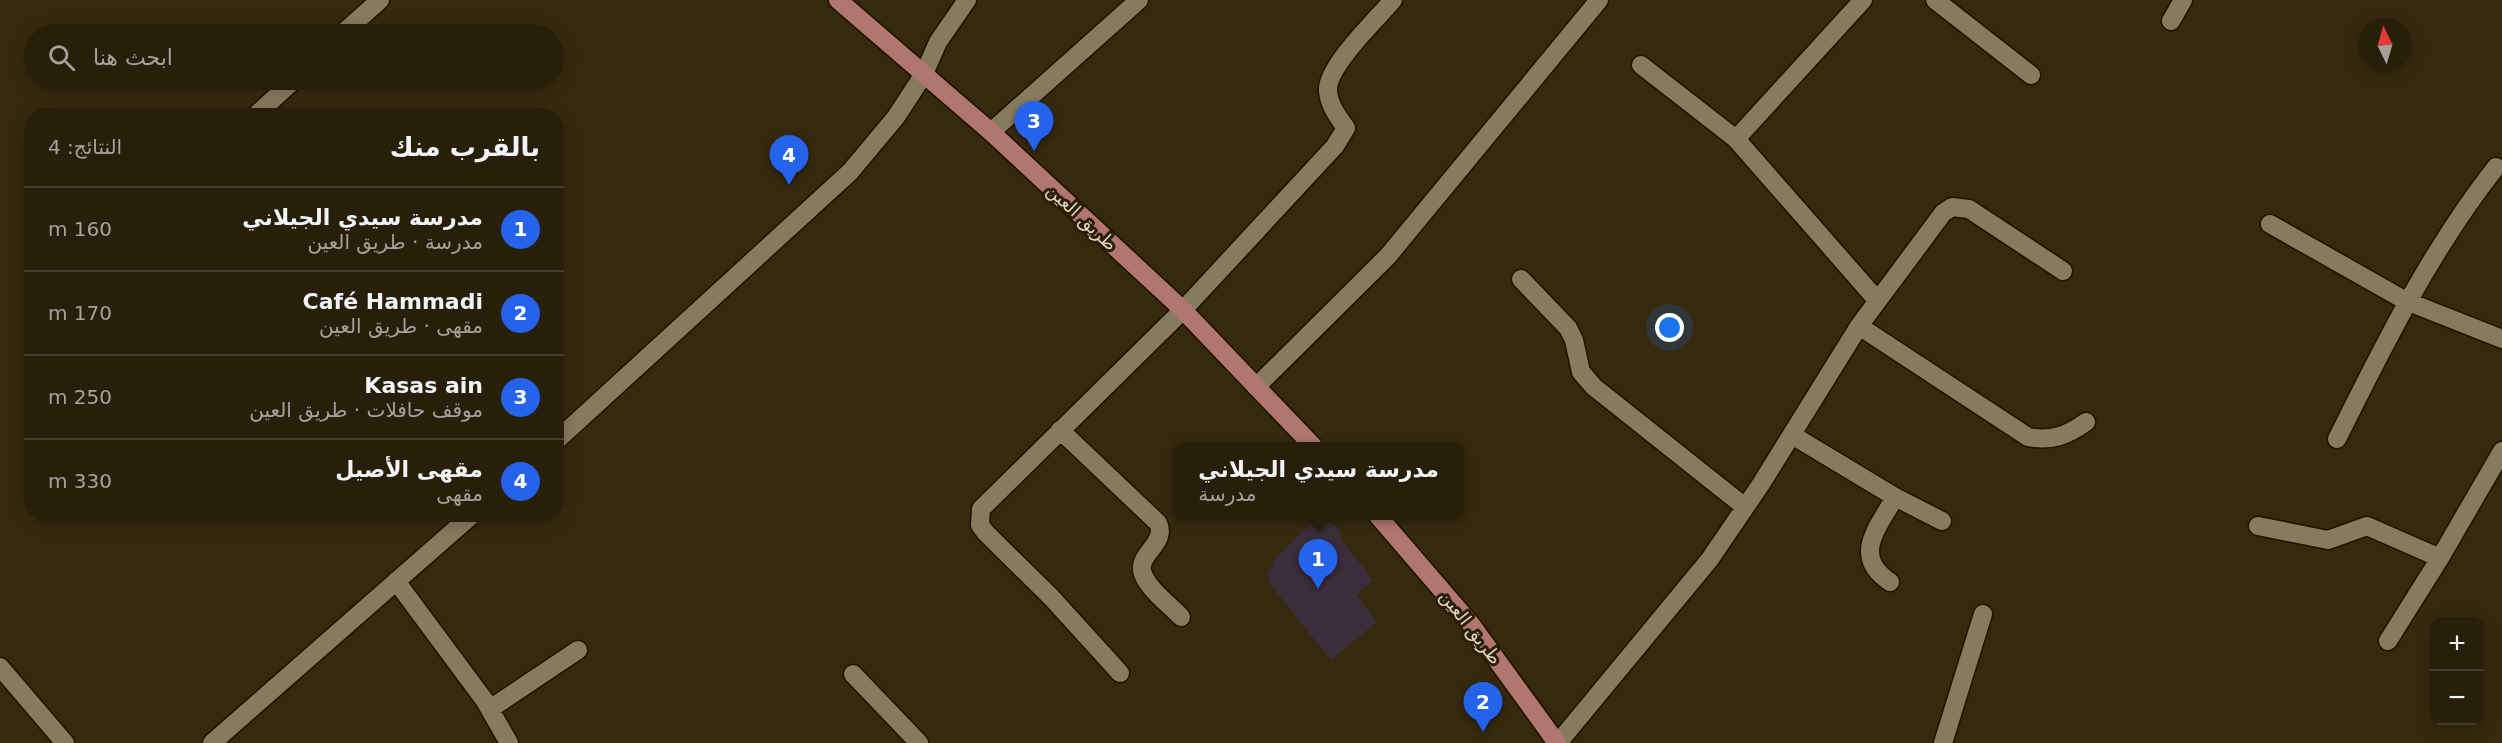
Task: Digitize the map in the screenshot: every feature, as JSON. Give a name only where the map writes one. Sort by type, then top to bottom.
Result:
[{"type":"main road","name":"طريق العين","points":[[838,0],[991,132],[1184,310],[1308,442]]},
{"type":"main road","name":"طريق العين","points":[[1381,520],[1470,623],[1558,743]]},
{"type":"street","points":[[349,24],[360,7],[380,0]]},
{"type":"street","points":[[564,434],[825,197],[881,138],[924,74],[938,42],[967,0]]},
{"type":"street","points":[[991,132],[1139,0]]},
{"type":"street","points":[[1120,673],[1051,597],[980,525],[981,509],[1184,310],[1335,146],[1347,128],[1335,112],[1330,99],[1328,89],[1330,78],[1344,56],[1393,0]]},
{"type":"street","points":[[1256,387],[1388,256],[1599,0]]},
{"type":"street","points":[[1736,139],[1863,0]]},
{"type":"street","points":[[1935,0],[2031,75]]},
{"type":"street","points":[[2171,21],[2182,0]]},
{"type":"street","points":[[1641,64],[1736,139],[1877,300]]},
{"type":"street","points":[[264,108],[283,90]]},
{"type":"street","points":[[2337,439],[2406,301],[2466,205],[2496,167]]},
{"type":"street","points":[[1558,743],[1699,573],[1746,507],[1859,326],[1943,213],[1952,207],[1969,209],[2063,271]]},
{"type":"street","points":[[2270,224],[2406,301],[2502,339]]},
{"type":"street","points":[[1521,279],[1568,328],[1574,340],[1581,372],[1594,387],[1746,507]]},
{"type":"street","points":[[1859,326],[2028,437],[2038,439],[2059,437],[2086,422]]},
{"type":"street","points":[[1060,430],[1158,523],[1160,537],[1142,563],[1142,572],[1146,580],[1181,617]]},
{"type":"street","points":[[1792,435],[1894,497],[1942,521]]},
{"type":"street","points":[[2388,641],[2440,558],[2502,451]]},
{"type":"street","points":[[1890,582],[1875,570],[1869,548],[1894,497]]},
{"type":"street","points":[[212,743],[464,522]]},
{"type":"street","points":[[2258,526],[2328,540],[2367,526],[2440,558]]},
{"type":"street","points":[[396,581],[490,709],[509,743]]},
{"type":"street","points":[[1943,743],[1983,614]]},
{"type":"street","points":[[490,709],[578,650]]},
{"type":"street","points":[[0,667],[65,743]]},
{"type":"street","points":[[853,674],[919,743]]},
{"type":"shaded area","points":[[1313,520],[1329,520],[1341,533],[1340,538],[1373,580],[1357,595],[1377,622],[1331,660],[1269,583],[1267,572],[1274,566],[1271,563]]},
{"type":"place","name":"Kasas ain","points":[[1034,151]]},
{"type":"place","name":"مقهى الأصيل","points":[[789,185]]},
{"type":"place","name":"مدرسة سيدي الجيلاني","points":[[1318,589]]},
{"type":"place","name":"Café Hammadi","points":[[1483,732]]}]
